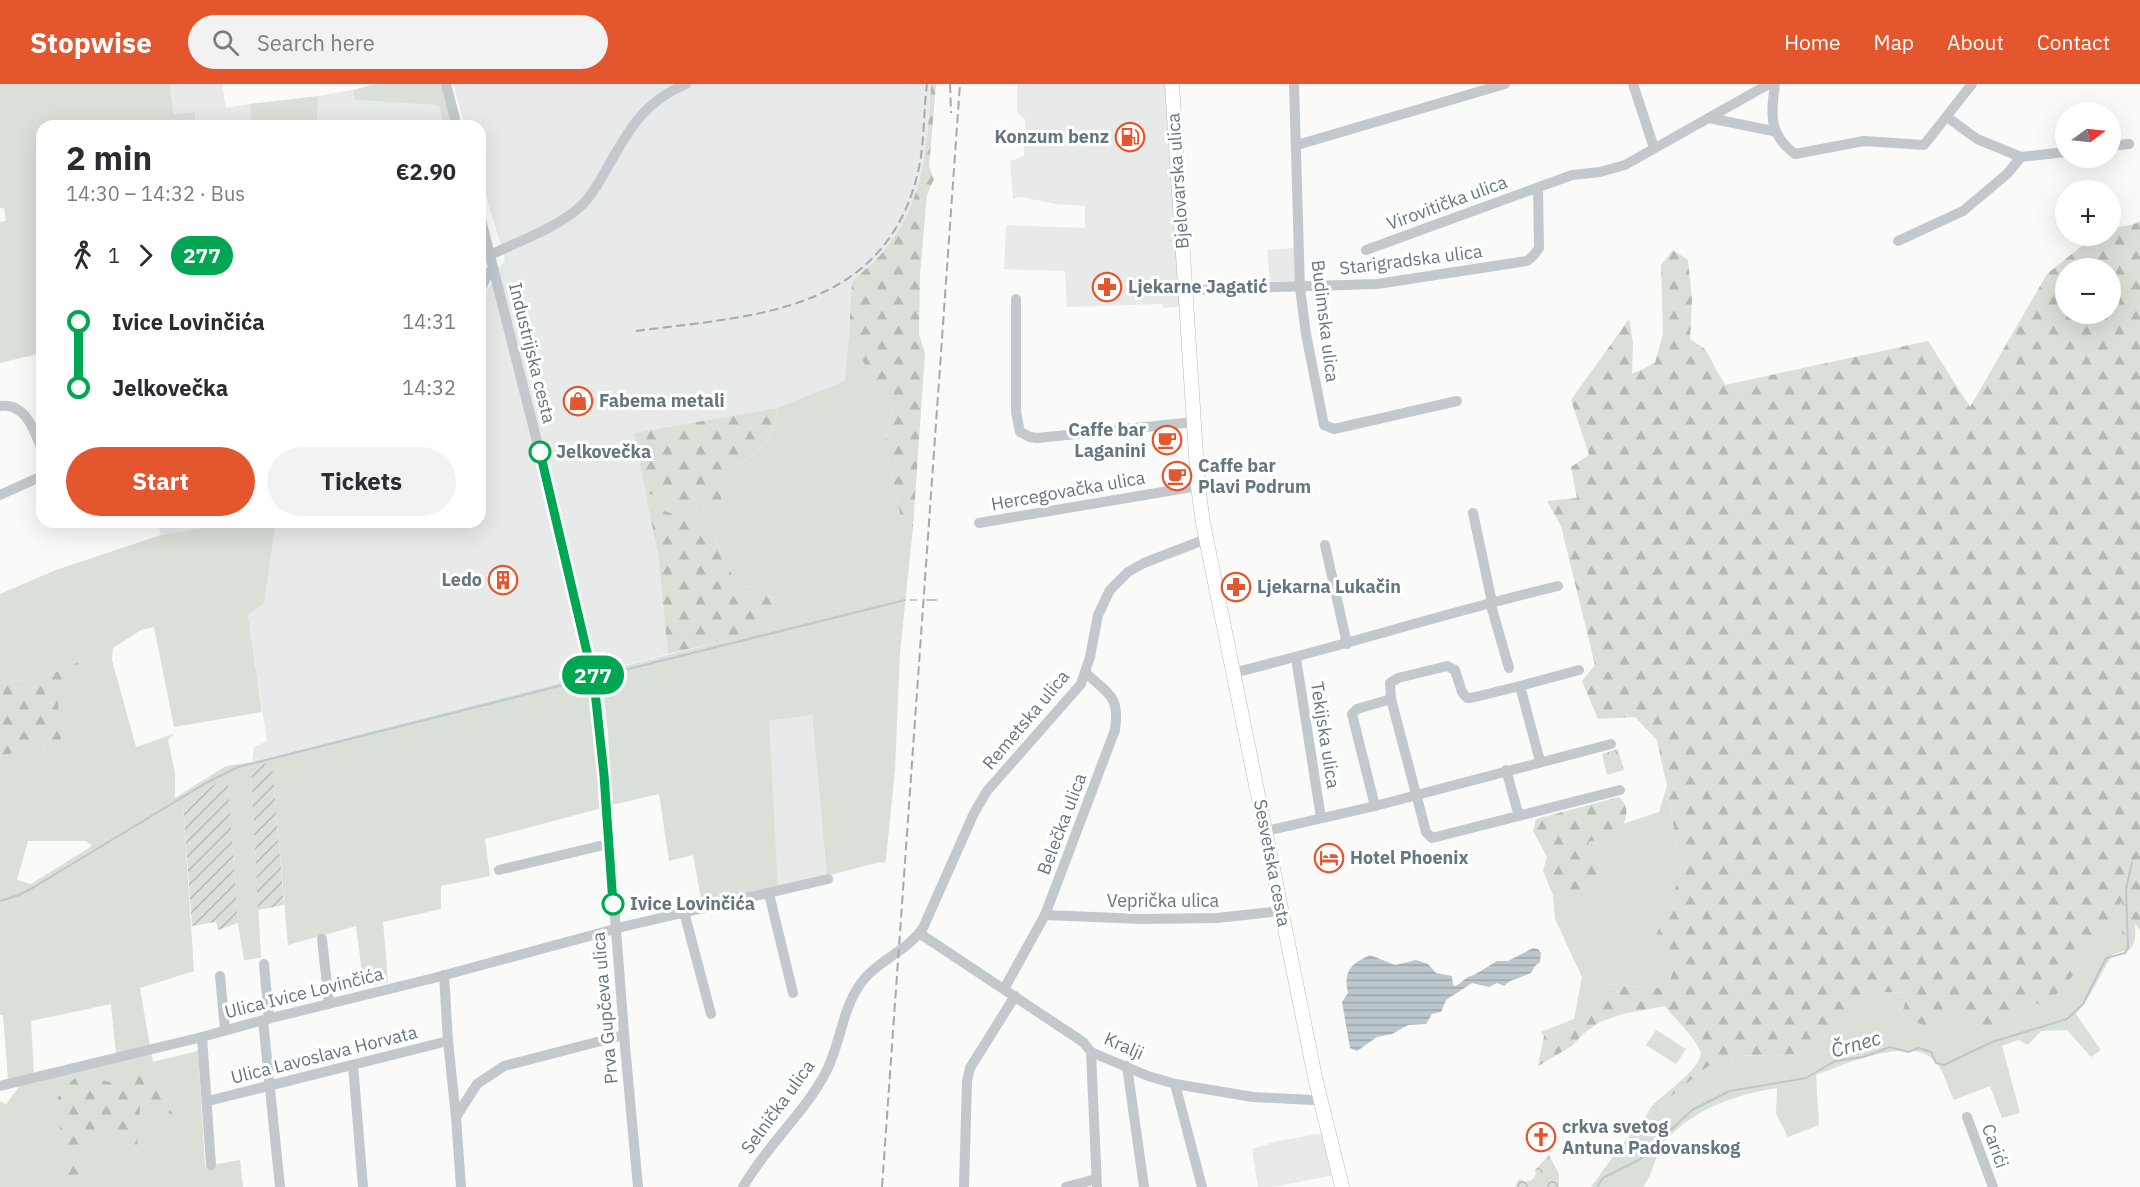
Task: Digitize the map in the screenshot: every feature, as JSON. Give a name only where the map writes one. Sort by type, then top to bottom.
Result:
[{"type":"main road","name":"Bjelovarska ulica","points":[[1172,84],[1190,290],[1198,486],[1206,539]]},
{"type":"main road","name":"Sesvetska cesta","points":[[1206,539],[1318,1090],[1342,1187]]},
{"type":"street","points":[[446,84],[455,120]]},
{"type":"street","points":[[490,255],[564,219],[581,206],[596,187],[644,112],[659,97],[686,84]]},
{"type":"street","name":"Budimska ulica","points":[[1294,84],[1300,288],[1306,334],[1324,425],[1334,429],[1457,401]]},
{"type":"street","points":[[1297,145],[1505,84]]},
{"type":"street","points":[[1634,84],[1654,148]]},
{"type":"street","name":"Virovitička ulica","points":[[1366,250],[1572,175],[1600,172],[1625,165],[1769,84]]},
{"type":"street","points":[[1775,84],[1772,107],[1773,131],[1784,146],[1794,154],[1864,141],[1924,144],[1972,84]]},
{"type":"street","points":[[1947,117],[1977,139],[2021,157],[2055,153]]},
{"type":"street","points":[[1709,118],[1773,131]]},
{"type":"street","points":[[2121,145],[2129,144]]},
{"type":"street","points":[[1898,241],[1963,212],[2007,174],[2021,157]]},
{"type":"street","name":"Starigradska ulica","points":[[1190,290],[1377,284],[1527,261],[1539,248],[1538,188]]},
{"type":"street","name":"Industrijska cesta","points":[[486,239],[548,482],[594,678]]},
{"type":"street","points":[[486,278],[494,269]]},
{"type":"street","points":[[1016,298],[1016,412],[1020,432],[1037,438],[1194,422]]},
{"type":"street","points":[[0,406],[9,405],[25,414],[36,437]]},
{"type":"street","points":[[0,495],[36,479]]},
{"type":"street","name":"Hercegovačka ulica","points":[[979,523],[1198,486]]},
{"type":"street","points":[[1473,513],[1491,602],[1509,668]]},
{"type":"street","name":"Remetska ulica","points":[[920,933],[974,813],[987,791],[1081,684],[1086,673],[1098,615],[1105,599],[1118,581],[1144,563],[1206,539]]},
{"type":"street","points":[[1325,546],[1347,644]]},
{"type":"street","points":[[1233,674],[1491,602],[1558,586]]},
{"type":"street","name":"Tekijska ulica","points":[[1296,658],[1321,818]]},
{"type":"street","points":[[1579,670],[1471,698],[1467,698],[1462,692],[1455,670],[1447,666],[1392,680],[1389,687],[1391,699],[1426,832],[1432,838],[1620,790]]},
{"type":"street","name":"Belečka ulica","points":[[1004,989],[1045,915],[1115,730],[1116,705],[1112,698],[1086,673]]},
{"type":"street","name":"Prva Gupčeva ulica","points":[[594,678],[638,1187]]},
{"type":"street","points":[[1520,686],[1540,761]]},
{"type":"street","points":[[1375,806],[1352,714],[1357,709],[1391,699]]},
{"type":"street","points":[[1266,831],[1375,806],[1611,744]]},
{"type":"street","points":[[1506,770],[1519,816]]},
{"type":"street","points":[[499,870],[608,844]]},
{"type":"street","name":"Ulica Ivice Lovinčića","points":[[0,1086],[202,1037],[684,912],[828,879]]},
{"type":"street","points":[[767,894],[770,898],[793,993]]},
{"type":"street","name":"Veprička ulica","points":[[1045,915],[1142,919],[1217,918],[1281,911]]},
{"type":"street","points":[[684,912],[711,1014]]},
{"type":"street","name":"Kralji","points":[[920,933],[1083,1042],[1091,1052],[1148,1076],[1175,1084],[1253,1097],[1312,1100]]},
{"type":"street","name":"Selnička ulica","points":[[743,1187],[756,1166],[819,1084],[831,1060],[859,986],[874,969],[920,933]]},
{"type":"street","points":[[322,939],[329,1003]]},
{"type":"street","points":[[264,963],[270,1084],[280,1187]]},
{"type":"street","points":[[444,975],[461,1187]]},
{"type":"street","points":[[220,976],[225,1030]]},
{"type":"street","points":[[964,1187],[967,1081],[970,1068],[1015,996]]},
{"type":"street","points":[[456,1117],[477,1084],[504,1066],[624,1035]]},
{"type":"street","points":[[202,1037],[211,1165]]},
{"type":"street","name":"Ulica Lavoslava Horvata","points":[[208,1101],[448,1041]]},
{"type":"street","points":[[1066,1187],[1096,1183],[1091,1052]]},
{"type":"street","points":[[353,1065],[363,1187]]},
{"type":"street","points":[[1127,1066],[1144,1187]]},
{"type":"street","points":[[1175,1084],[1203,1187]]},
{"type":"street","name":"Carići","points":[[1967,1117],[1993,1187]]},
{"type":"shaded area","points":[[169,84],[222,84],[226,108],[250,104],[251,120],[195,120],[195,112],[174,114]]},
{"type":"shaded area","points":[[453,84],[931,84],[925,160],[914,201],[887,248],[852,282],[846,381],[783,407],[635,433],[658,553],[668,654],[252,762],[254,747],[267,741],[248,615],[264,603],[275,528],[486,528],[486,292],[505,259],[486,195],[486,120],[463,120]]},
{"type":"shaded area","points":[[1017,84],[1166,84],[1174,230],[1182,307],[1163,308],[1162,304],[1067,307],[1065,271],[1004,269],[1006,225],[1085,228],[1085,206],[1056,204],[1021,197],[1013,199],[1010,161],[1024,156],[1025,119],[1017,113]]},
{"type":"shaded area","points":[[353,90],[355,100],[439,105],[443,120],[317,120],[318,96]]},
{"type":"shaded area","points":[[1294,248],[1296,283],[1270,283],[1267,250]]},
{"type":"shaded area","points":[[159,528],[200,528],[161,535]]},
{"type":"shaded area","points":[[812,715],[827,876],[778,887],[768,721]]},
{"type":"shaded area","points":[[1533,948],[1538,949],[1541,953],[1540,962],[1531,973],[1510,981],[1504,986],[1497,983],[1489,987],[1472,983],[1446,1000],[1441,1012],[1432,1014],[1426,1024],[1408,1025],[1392,1034],[1377,1037],[1357,1051],[1350,1048],[1342,1002],[1348,993],[1347,979],[1350,969],[1363,958],[1370,955],[1395,965],[1416,960],[1428,964],[1436,973],[1452,976],[1453,985],[1456,986],[1497,961],[1508,961]]},
{"type":"shaded area","points":[[1323,1133],[1335,1175],[1273,1187],[1258,1187],[1252,1149],[1278,1141]]},
{"type":"green space","points":[[0,84],[169,84],[174,114],[195,112],[195,120],[36,120],[36,354],[0,363],[0,222],[6,221],[4,208],[0,208]]},
{"type":"green space","points":[[375,84],[442,84],[451,120],[443,120],[439,105],[355,100],[353,90]]},
{"type":"green space","points":[[931,84],[936,84],[929,167],[934,179],[927,195],[920,274],[919,334],[925,353],[913,527],[902,523],[885,441],[893,406],[870,375],[849,333],[852,282],[888,246],[901,227],[917,189],[926,148]]},
{"type":"green space","points":[[318,96],[317,120],[251,120],[250,104]]},
{"type":"green space","points":[[2140,221],[2140,930],[2135,924],[2135,938],[2132,947],[2129,950],[2122,933],[2122,901],[2077,971],[2044,1008],[2030,999],[2006,1025],[1961,1025],[1954,1013],[1934,1029],[1901,1017],[1908,993],[1882,992],[1801,1053],[1775,1056],[1731,1055],[1735,1068],[1715,1061],[1647,1115],[1656,1102],[1690,1072],[1700,1057],[1700,1051],[1694,1040],[1665,1006],[1622,1014],[1600,1022],[1583,1034],[1572,1046],[1538,1066],[1544,1036],[1582,1017],[1607,984],[1669,989],[1673,968],[1657,949],[1655,938],[1681,874],[1657,740],[1635,717],[1598,719],[1582,681],[1595,665],[1561,526],[1547,501],[1577,498],[1571,467],[1589,455],[1571,400],[1629,319],[1633,342],[1632,374],[1655,363],[1663,334],[1661,265],[1673,250],[1688,260],[1692,300],[1690,339],[1705,349],[1725,385],[1928,341],[1970,407],[2047,274],[2055,268],[2055,324],[2121,324],[2121,258],[2067,258],[2082,246],[2121,246],[2121,227]]},
{"type":"green space","points":[[849,333],[870,375],[893,406],[885,441],[902,523],[913,527],[900,653],[895,770],[885,863],[880,862],[827,876],[812,715],[769,721],[778,887],[702,904],[693,855],[669,861],[659,794],[612,805],[608,734],[601,672],[734,638],[790,604],[737,586],[709,525],[648,506],[646,493],[717,511],[726,473],[754,454],[767,440],[775,421],[777,408],[845,381]]},
{"type":"green space","points":[[777,408],[775,421],[767,440],[754,453],[726,473],[728,477],[717,511],[646,493],[634,433]]},
{"type":"green space","points":[[648,506],[709,525],[737,586],[791,604],[734,638],[668,654],[658,553]]},
{"type":"green space","points":[[200,528],[275,528],[264,603],[248,615],[262,712],[174,727],[154,627],[141,630],[113,648],[112,660],[136,747],[174,734],[168,740],[175,773],[175,798],[226,766],[252,762],[589,675],[602,808],[485,839],[490,876],[441,886],[441,909],[383,922],[388,982],[364,987],[356,926],[288,945],[272,763],[251,768],[261,958],[244,960],[238,923],[228,778],[183,803],[194,971],[140,988],[150,1047],[116,1055],[111,1004],[31,1021],[34,1075],[8,1080],[3,1015],[0,1015],[0,756],[60,742],[57,686],[110,650],[42,678],[0,683],[0,594],[56,570],[161,535]],"holes":[[[28,841],[86,841],[92,846],[31,884],[17,880]]]},
{"type":"green space","points":[[113,648],[57,686],[61,742],[0,756],[0,683],[42,678]]},
{"type":"green space","points":[[1618,749],[1624,770],[1607,775],[1602,754]]},
{"type":"green space","points":[[272,762],[284,905],[258,910],[251,768]]},
{"type":"green space","points":[[228,777],[238,923],[218,930],[216,922],[192,926],[183,803]]},
{"type":"green space","points":[[1667,786],[1681,874],[1657,949],[1673,968],[1670,989],[1607,984],[1582,1017],[1544,1036],[1541,1032],[1574,1019],[1582,977],[1555,919],[1553,895],[1588,890],[1621,875],[1596,864],[1587,842],[1619,833],[1623,824],[1659,812]]},
{"type":"green space","points":[[1619,797],[1626,810],[1620,833],[1588,842],[1596,864],[1622,875],[1588,890],[1553,895],[1543,871],[1547,857],[1533,831],[1536,819]]},
{"type":"green space","points":[[2123,899],[2122,933],[2129,950],[2113,954],[2076,1014],[2101,1050],[2091,1057],[2067,1030],[2041,1031],[2028,1045],[2018,1040],[2002,1046],[2020,1113],[2002,1118],[1990,1086],[1954,1100],[1936,1062],[1925,1054],[1895,1051],[1860,1059],[1816,1075],[1819,1125],[1788,1137],[1776,1114],[1777,1088],[1747,1094],[1702,1112],[1677,1130],[1662,1146],[1643,1187],[1591,1187],[1647,1115],[1715,1061],[1735,1068],[1731,1055],[1775,1056],[1801,1053],[1882,992],[1908,993],[1955,1013],[2030,999],[2077,971]]},
{"type":"green space","points":[[1656,1030],[1686,1049],[1676,1064],[1646,1045]]},
{"type":"green space","points":[[198,1051],[205,1166],[240,1160],[243,1187],[0,1187],[0,1101],[6,1104],[22,1083],[151,1053],[153,1062]]},
{"type":"green space","points":[[143,1065],[174,1117],[141,1092],[137,1150],[127,1151],[115,1134],[88,1135],[81,1187],[71,1187],[62,1153],[58,1097],[79,1073],[116,1084]]},
{"type":"green space","points":[[1549,1155],[1559,1174],[1559,1187],[1515,1187],[1519,1179],[1526,1182],[1532,1180],[1536,1175],[1535,1170]]},
{"type":"waterway","points":[[596,677],[905,600]]},
{"type":"waterway","points":[[911,600],[916,600]]},
{"type":"waterway","points":[[927,600],[936,600]]},
{"type":"waterway","points":[[0,901],[34,887],[206,783],[238,767],[591,678]]},
{"type":"waterway","name":"Črnec","points":[[1597,1187],[1603,1178],[1639,1160],[1692,1110],[1730,1091],[1806,1078],[1835,1061],[1863,1057],[1890,1047],[1908,1052],[1919,1048],[1931,1052],[1936,1063],[1944,1065],[1992,1042],[2067,1019],[2083,1004],[2106,958],[2125,953],[2128,948],[2126,889],[2132,863]]},
{"type":"railway","points":[[636,331],[723,320],[765,312],[805,300],[841,283],[873,258],[898,224],[916,180],[922,144],[927,84]]},
{"type":"railway","points":[[950,84],[951,113]]},
{"type":"railway","points":[[882,1187],[960,84]]},
{"type":"bus line","name":"277","points":[[540,452],[590,656],[604,775],[613,904]]},
{"type":"place","name":"Konzum benz","points":[[1130,137]]},
{"type":"place","name":"Ljekarne Jagatić","points":[[1107,287]]},
{"type":"place","name":"Fabema metali","points":[[578,401]]},
{"type":"place","name":"Caffe bar Laganini","points":[[1167,440]]},
{"type":"place","name":"Jelkovečka","points":[[540,452]]},
{"type":"place","name":"Caffe bar Plavi Podrum","points":[[1177,476]]},
{"type":"place","name":"Ledo","points":[[503,580]]},
{"type":"place","name":"Ljekarna Lukačin","points":[[1236,587]]},
{"type":"place","name":"Hotel Phoenix","points":[[1329,858]]},
{"type":"place","name":"Ivice Lovinčića","points":[[613,904]]},
{"type":"place","name":"crkva svetog Antuna Padovanskog","points":[[1541,1137]]}]
